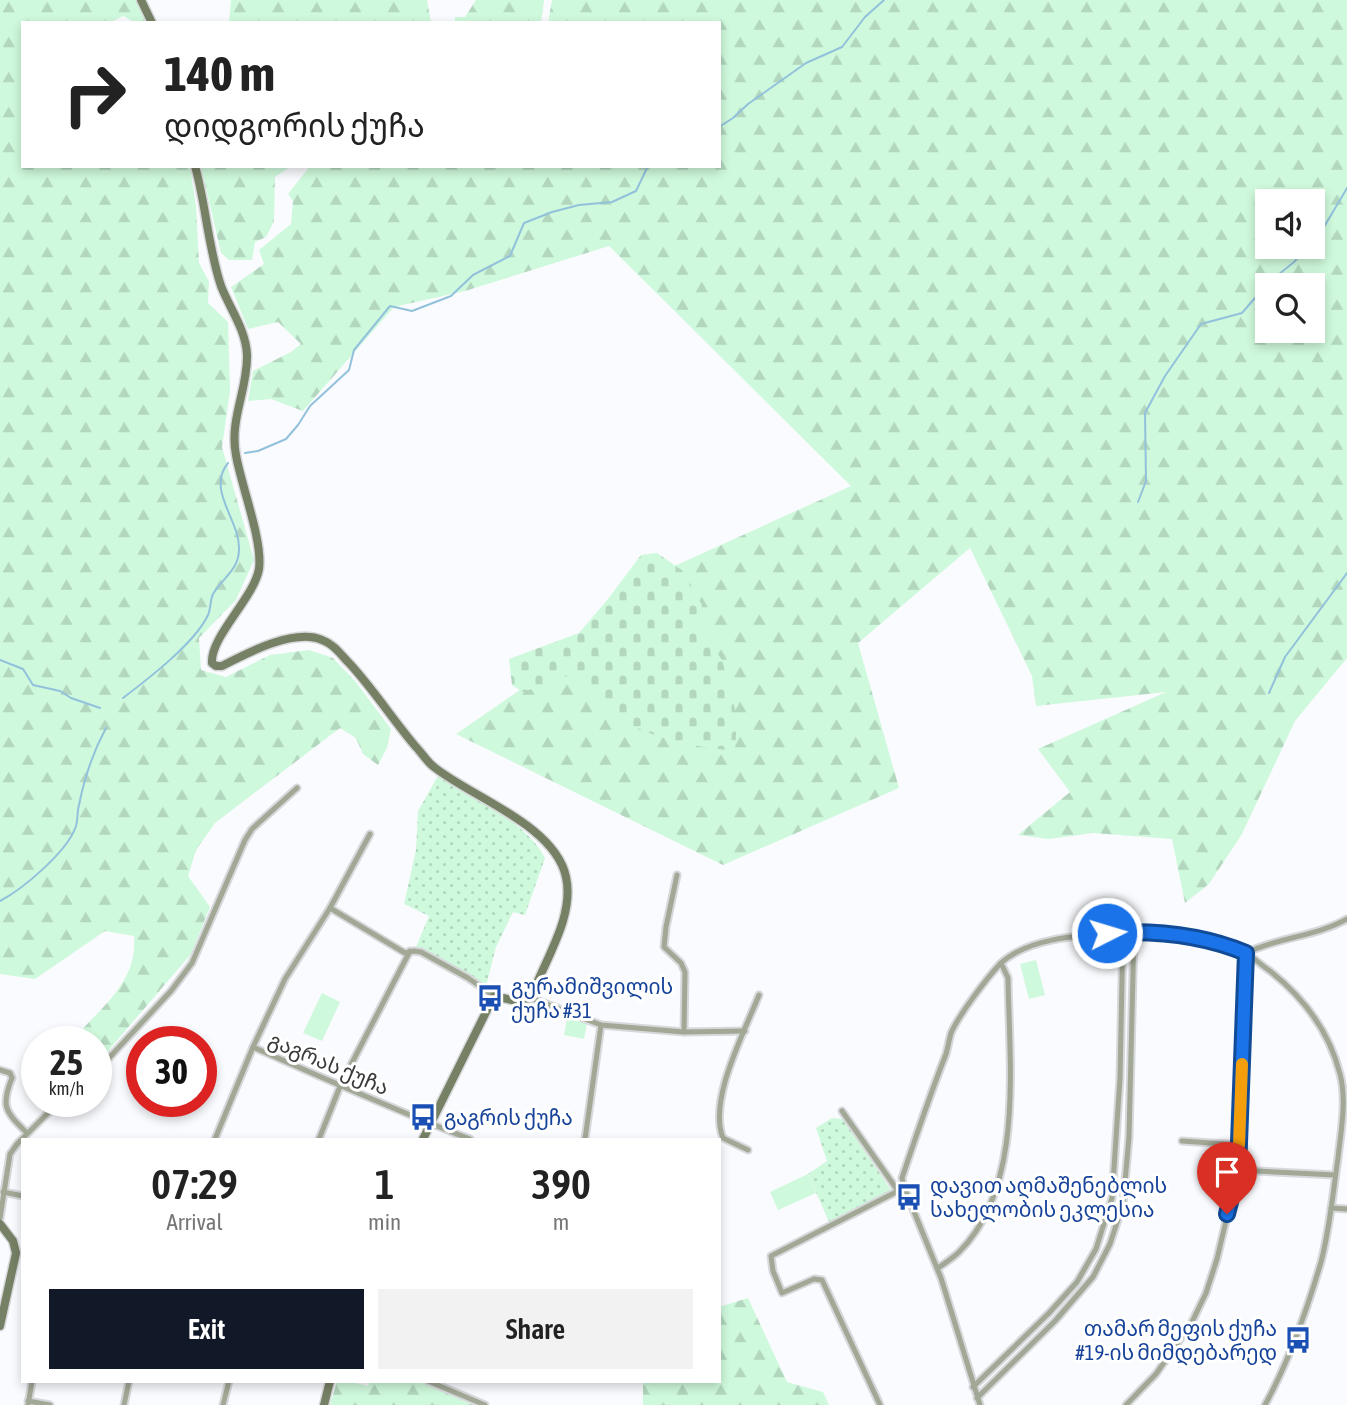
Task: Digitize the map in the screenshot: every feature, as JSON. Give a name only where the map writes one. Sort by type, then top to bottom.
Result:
[{"type":"street","points":[[141,0],[151,21]]},
{"type":"street","points":[[195,168],[221,285],[242,331],[247,354],[234,437],[235,454],[259,552],[259,571],[214,651],[212,663],[222,666],[288,638],[302,636],[323,640],[334,646],[364,679],[433,767],[522,822],[539,837],[563,867],[567,878],[567,895],[561,925],[531,998]]},
{"type":"street","points":[[112,1056],[171,991],[192,963],[252,829],[297,788]]},
{"type":"street","points":[[215,1138],[285,979],[330,908],[370,834]]},
{"type":"street","points":[[677,875],[664,947],[684,968],[684,1032]]},
{"type":"street","points":[[330,908],[405,953],[421,952],[494,996],[512,1000],[531,998],[601,1025],[684,1032],[745,1031]]},
{"type":"street","points":[[1246,953],[1323,930],[1347,919]]},
{"type":"street","points":[[1134,932],[1129,1137],[1123,1204],[1110,1244],[1093,1278],[979,1402],[938,1268],[906,1198],[902,1178],[951,1034],[1001,963],[1033,944],[1090,934],[1142,930],[1188,935],[1223,943],[1246,953],[1305,1003],[1331,1046],[1341,1076],[1343,1112],[1331,1208],[1321,1261],[1290,1352],[1265,1405]]},
{"type":"street","points":[[973,1387],[1077,1282],[1096,1249],[1112,1198],[1123,932]]},
{"type":"street","points":[[319,1138],[341,1084],[410,951]]},
{"type":"street","points":[[1126,1405],[1156,1374],[1192,1322],[1206,1293],[1217,1259],[1238,1170],[1246,953]]},
{"type":"street","points":[[938,1268],[959,1252],[981,1224],[994,1197],[1003,1161],[1009,1110],[1008,978],[1001,963]]},
{"type":"street","points":[[748,1150],[723,1139],[718,1121],[726,1081],[759,995]]},
{"type":"street","points":[[423,1138],[494,996]]},
{"type":"street","points":[[585,1138],[601,1025]]},
{"type":"street","points":[[1121,1029],[1132,1030]]},
{"type":"street","name":"გაგრას ქუჩა","points":[[253,1047],[467,1138]]},
{"type":"street","points":[[0,1070],[10,1073],[12,1078],[1,1096],[2,1103],[8,1115],[27,1133]]},
{"type":"street","points":[[842,1111],[898,1191],[906,1198]]},
{"type":"street","points":[[23,1138],[44,1117]]},
{"type":"street","points":[[0,1218],[10,1154],[21,1140]]},
{"type":"street","points":[[1182,1141],[1239,1145]]},
{"type":"street","points":[[1339,1145],[1347,1145]]},
{"type":"street","points":[[1238,1170],[1335,1175]]},
{"type":"street","points":[[1113,1186],[1125,1186]]},
{"type":"street","points":[[880,1405],[822,1280],[814,1279],[782,1293],[773,1271],[771,1256],[898,1191]]},
{"type":"street","points":[[3,1192],[21,1196]]},
{"type":"street","points":[[1331,1208],[1347,1209]]},
{"type":"street","points":[[0,1224],[13,1241],[16,1253],[0,1326]]},
{"type":"street","points":[[1027,1335],[1033,1342]]},
{"type":"street","points":[[1008,1353],[1015,1360]]},
{"type":"street","points":[[32,1383],[28,1403],[50,1405]]},
{"type":"street","points":[[124,1405],[129,1383]]},
{"type":"street","points":[[223,1405],[228,1383]]},
{"type":"street","points":[[324,1405],[330,1383]]},
{"type":"street","points":[[433,1383],[485,1405]]},
{"type":"green space","points":[[0,0],[136,0],[146,21],[132,21],[123,16],[113,21],[21,21],[21,168],[190,168],[196,206],[199,263],[209,282],[208,303],[228,322],[230,391],[222,447],[254,560],[236,600],[199,638],[201,670],[226,677],[270,655],[309,650],[333,658],[355,681],[391,729],[387,748],[378,765],[363,754],[356,738],[340,728],[215,823],[196,850],[188,876],[210,907],[191,954],[129,1026],[126,1026],[126,1030],[112,1046],[112,1026],[86,1026],[123,982],[134,953],[134,936],[105,931],[35,979],[0,974]]},
{"type":"green space","points":[[231,0],[427,0],[431,21],[229,21]]},
{"type":"green space","points":[[476,0],[544,0],[541,21],[455,21],[455,17],[465,17]]},
{"type":"green space","points":[[552,0],[1347,0],[1347,658],[1295,721],[1242,834],[1209,884],[1185,903],[1172,839],[1093,833],[1049,839],[1018,835],[1070,792],[1038,749],[1166,692],[1036,706],[1032,676],[970,548],[858,643],[899,788],[723,865],[456,734],[517,692],[659,573],[851,486],[609,246],[465,291],[394,307],[303,411],[271,399],[248,401],[253,371],[301,344],[278,322],[248,329],[231,287],[264,264],[259,250],[291,224],[293,201],[288,194],[308,168],[721,168],[721,21],[548,21]]},
{"type":"green space","points":[[201,168],[288,168],[275,177],[274,221],[266,237],[255,242],[252,260],[229,260],[221,253]]},
{"type":"green space","points":[[657,553],[683,571],[702,605],[701,630],[722,660],[737,717],[735,751],[684,743],[636,727],[606,709],[570,675],[523,692],[512,685],[509,659],[579,633],[641,555]]},
{"type":"green space","points":[[438,776],[512,822],[537,845],[545,858],[525,915],[513,912],[496,947],[486,986],[416,947],[429,916],[404,904],[416,850],[418,811]]},
{"type":"green space","points":[[1036,960],[1045,995],[1029,999],[1020,964]]},
{"type":"green space","points":[[322,993],[340,1002],[322,1041],[303,1033]]},
{"type":"green space","points":[[567,1019],[587,1023],[584,1039],[564,1035]]},
{"type":"green space","points":[[832,1118],[843,1119],[891,1190],[829,1222],[808,1174],[827,1161],[816,1128]]},
{"type":"green space","points":[[808,1174],[816,1193],[778,1210],[770,1192]]},
{"type":"green space","points":[[748,1298],[787,1382],[823,1392],[829,1405],[643,1405],[643,1383],[721,1383],[721,1306]]},
{"type":"green space","points":[[336,1383],[368,1386],[369,1383],[423,1383],[473,1405],[330,1405]]},
{"type":"waterway","points":[[721,126],[806,63],[842,47],[865,17],[884,0]]},
{"type":"waterway","points":[[245,453],[258,451],[286,439],[310,406],[349,370],[354,350],[390,306],[412,311],[451,296],[473,275],[510,256],[524,223],[579,205],[612,202],[636,191],[647,168]]},
{"type":"waterway","points":[[1325,225],[1347,188]]},
{"type":"waterway","points":[[1138,502],[1146,481],[1145,413],[1165,376],[1201,324],[1242,313],[1267,284],[1297,259]]},
{"type":"waterway","points":[[123,698],[170,660],[193,637],[208,615],[213,594],[236,562],[238,538],[221,484],[222,473],[228,463]]},
{"type":"waterway","points":[[1269,693],[1285,657],[1347,573]]},
{"type":"waterway","points":[[0,660],[23,669],[33,685],[60,691],[71,698],[100,708]]},
{"type":"waterway","points":[[0,901],[55,858],[71,836],[76,826],[87,775],[106,728]]},
{"type":"slow traffic","points":[[1239,1145],[1242,1064]]},
{"type":"place","name":"გურამიშვილის ქუჩა #31","points":[[490,998]]},
{"type":"place","name":"გაგრის ქუჩა","points":[[423,1117]]},
{"type":"place","name":"დავით აღმაშენებლის სახელობის ეკლესია","points":[[909,1197]]},
{"type":"place","name":"თამარ მეფის ქუჩა #19-ის მიმდებარედ","points":[[1298,1340]]},
{"type":"route","points":[[1107,933],[1142,930],[1188,935],[1223,943],[1246,953],[1238,1170],[1227,1214]]}]
